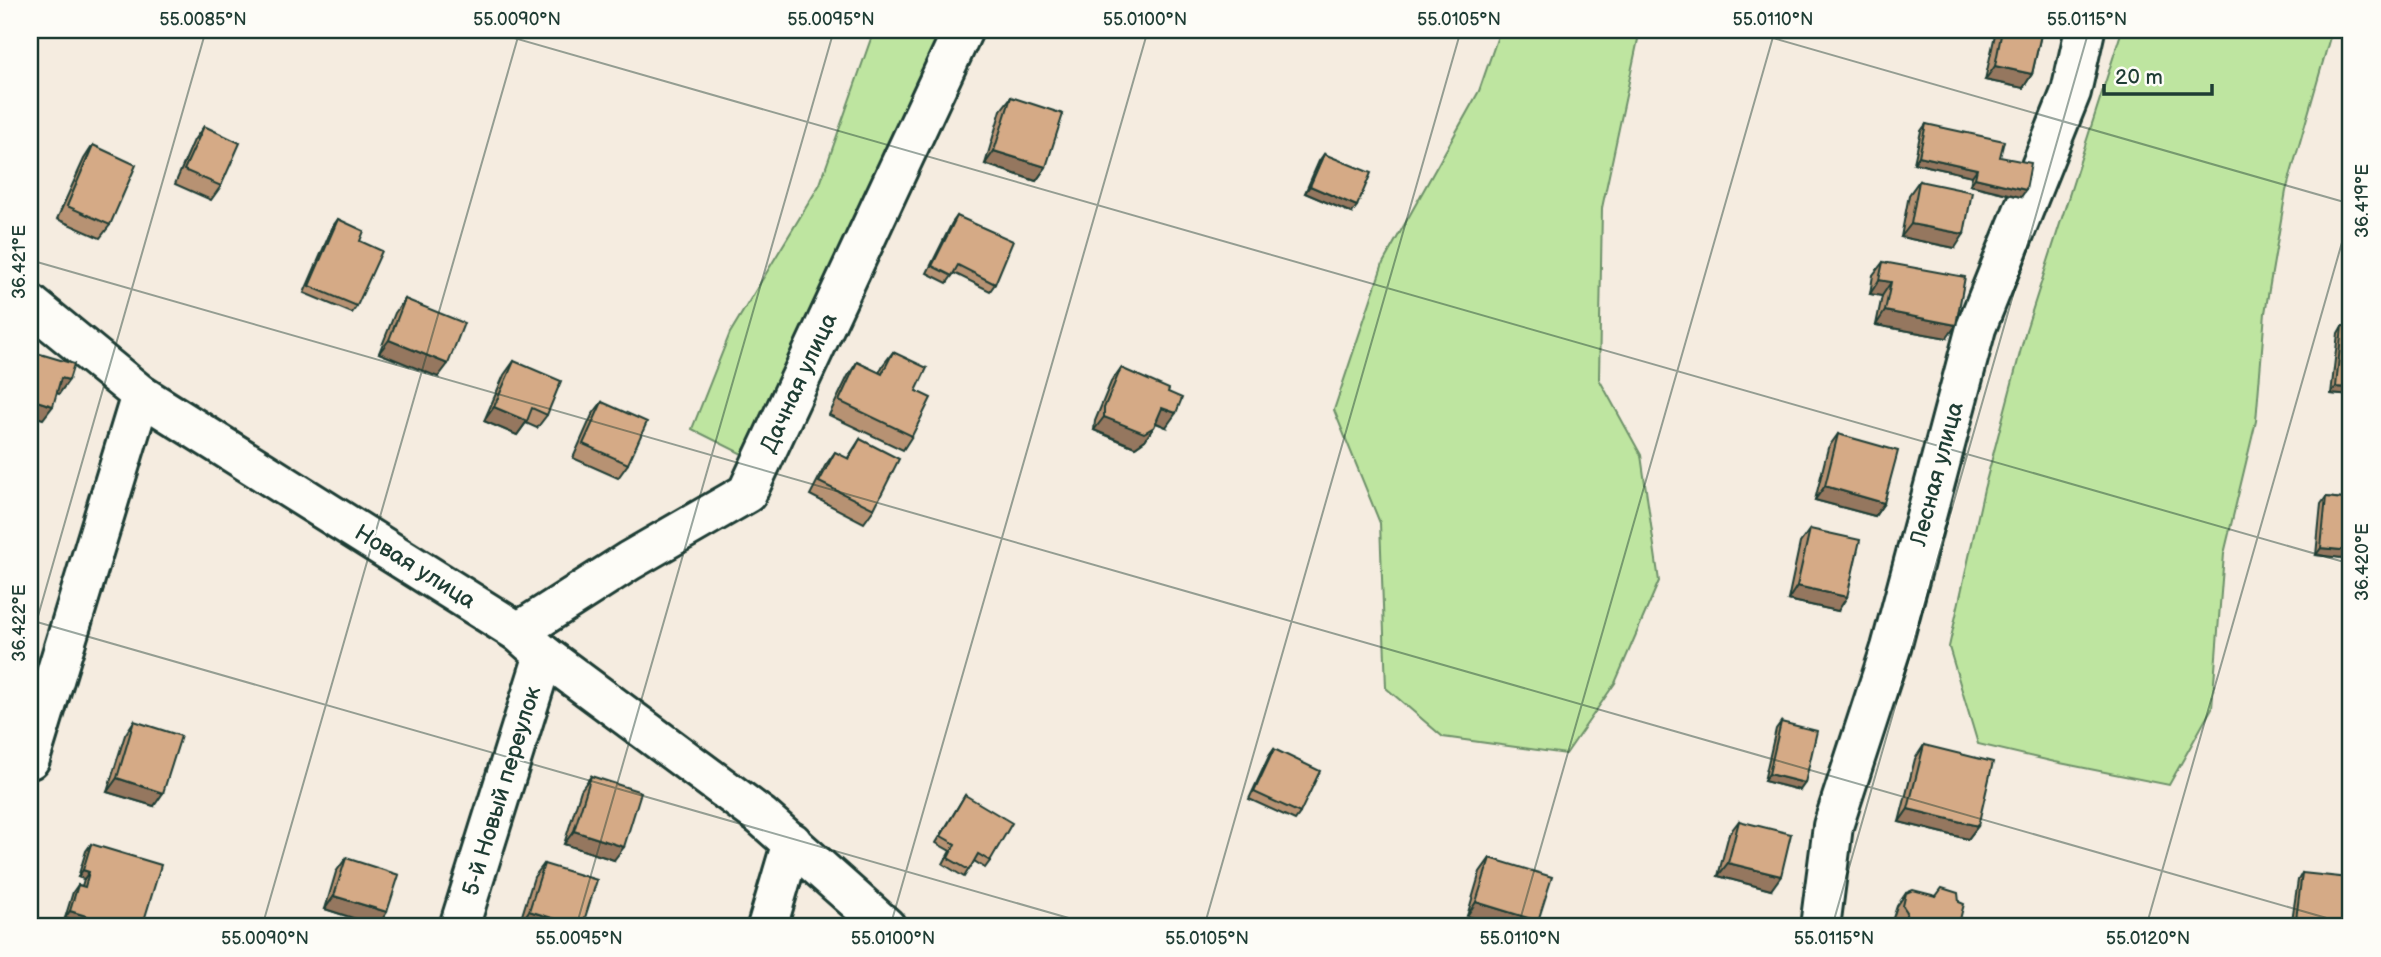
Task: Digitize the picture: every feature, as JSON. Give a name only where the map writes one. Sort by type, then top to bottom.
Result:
[{"type":"street","name":"Дачная улица","points":[[531,643],[629,561],[747,493],[963,30]]},
{"type":"street","name":"Лесная улица","points":[[1820,927],[1833,826],[1891,648],[1976,328],[2071,92],[2085,30]]},
{"type":"street","name":"Новая улица","points":[[30,304],[141,395],[531,643],[761,816],[886,927]]},
{"type":"street","points":[[30,760],[141,395]]},
{"type":"street","name":"5-й Новый переулок","points":[[459,927],[531,643]]},
{"type":"street","points":[[767,927],[792,842]]},
{"type":"green space","points":[[874,30],[946,30],[865,211],[742,454],[692,429],[730,333],[820,184]]},
{"type":"green space","points":[[1500,30],[1640,30],[1602,208],[1599,379],[1641,455],[1659,581],[1615,683],[1566,754],[1443,737],[1386,688],[1380,523],[1334,410],[1383,263],[1479,91]]},
{"type":"green space","points":[[2122,30],[2332,30],[2286,191],[2265,313],[2256,421],[2224,554],[2212,708],[2169,785],[1978,744],[1949,647],[1984,489],[2026,330]]},
{"type":"building","points":[[2002,30],[2042,30],[2032,74],[1995,66]]},
{"type":"building","points":[[1011,97],[1063,114],[1046,167],[994,151]]},
{"type":"building","points":[[1926,124],[2004,141],[2000,157],[2031,163],[2026,190],[1975,178],[1977,169],[1919,156]]},
{"type":"building","points":[[204,126],[240,143],[221,186],[184,170]]},
{"type":"building","points":[[93,145],[136,165],[110,225],[67,206]]},
{"type":"building","points":[[1324,154],[1371,173],[1357,206],[1310,186]]},
{"type":"building","points":[[1919,181],[1972,192],[1964,234],[1911,224]]},
{"type":"building","points":[[957,216],[1013,241],[995,284],[958,265],[952,276],[932,266]]},
{"type":"building","points":[[338,219],[364,231],[360,241],[382,251],[357,306],[309,286]]},
{"type":"building","points":[[1883,262],[1965,277],[1956,325],[1885,311],[1891,282],[1879,280]]},
{"type":"building","points":[[405,299],[464,323],[448,364],[389,340]]},
{"type":"building","points":[[2342,326],[2351,327],[2351,388],[2336,387]]},
{"type":"building","points":[[30,351],[74,364],[69,380],[61,378],[53,406],[30,399]]},
{"type":"building","points":[[893,352],[927,368],[916,391],[931,398],[912,436],[839,401],[857,362],[882,374]]},
{"type":"building","points":[[514,361],[561,381],[547,415],[532,408],[527,421],[494,407]]},
{"type":"building","points":[[1121,368],[1169,389],[1168,392],[1182,398],[1176,413],[1162,408],[1154,427],[1144,433],[1104,417],[1104,408]]},
{"type":"building","points":[[602,402],[647,422],[628,464],[583,444]]},
{"type":"building","points":[[1838,434],[1898,451],[1884,503],[1825,486]]},
{"type":"building","points":[[860,439],[899,459],[874,509],[819,482],[835,452],[849,459]]},
{"type":"building","points":[[2326,497],[2351,500],[2351,551],[2321,548]]},
{"type":"building","points":[[1810,529],[1860,540],[1847,597],[1797,586]]},
{"type":"building","points":[[134,721],[181,736],[163,793],[117,778]]},
{"type":"building","points":[[1781,722],[1817,731],[1805,783],[1769,774]]},
{"type":"building","points":[[1924,745],[1993,762],[1978,826],[1908,809]]},
{"type":"building","points":[[1274,749],[1320,771],[1300,813],[1254,792]]},
{"type":"building","points":[[591,776],[641,792],[624,847],[574,831]]},
{"type":"building","points":[[965,795],[1012,823],[990,861],[978,854],[969,870],[948,858],[955,844],[941,836]]},
{"type":"building","points":[[1739,821],[1791,834],[1781,876],[1728,863]]},
{"type":"building","points":[[91,844],[161,865],[142,927],[122,927],[70,911],[78,885],[85,887],[89,872],[83,870]]},
{"type":"building","points":[[346,858],[399,875],[387,912],[334,896]]},
{"type":"building","points":[[1490,858],[1552,877],[1538,921],[1476,902]]},
{"type":"building","points":[[544,864],[597,880],[582,927],[529,911]]},
{"type":"building","points":[[2302,873],[2349,878],[2342,927],[2295,927]]},
{"type":"building","points":[[1942,888],[1958,893],[1959,902],[1964,904],[1958,927],[1890,927],[1893,918],[1904,921],[1907,912],[1903,906],[1906,893],[1913,890],[1936,896]]}]
